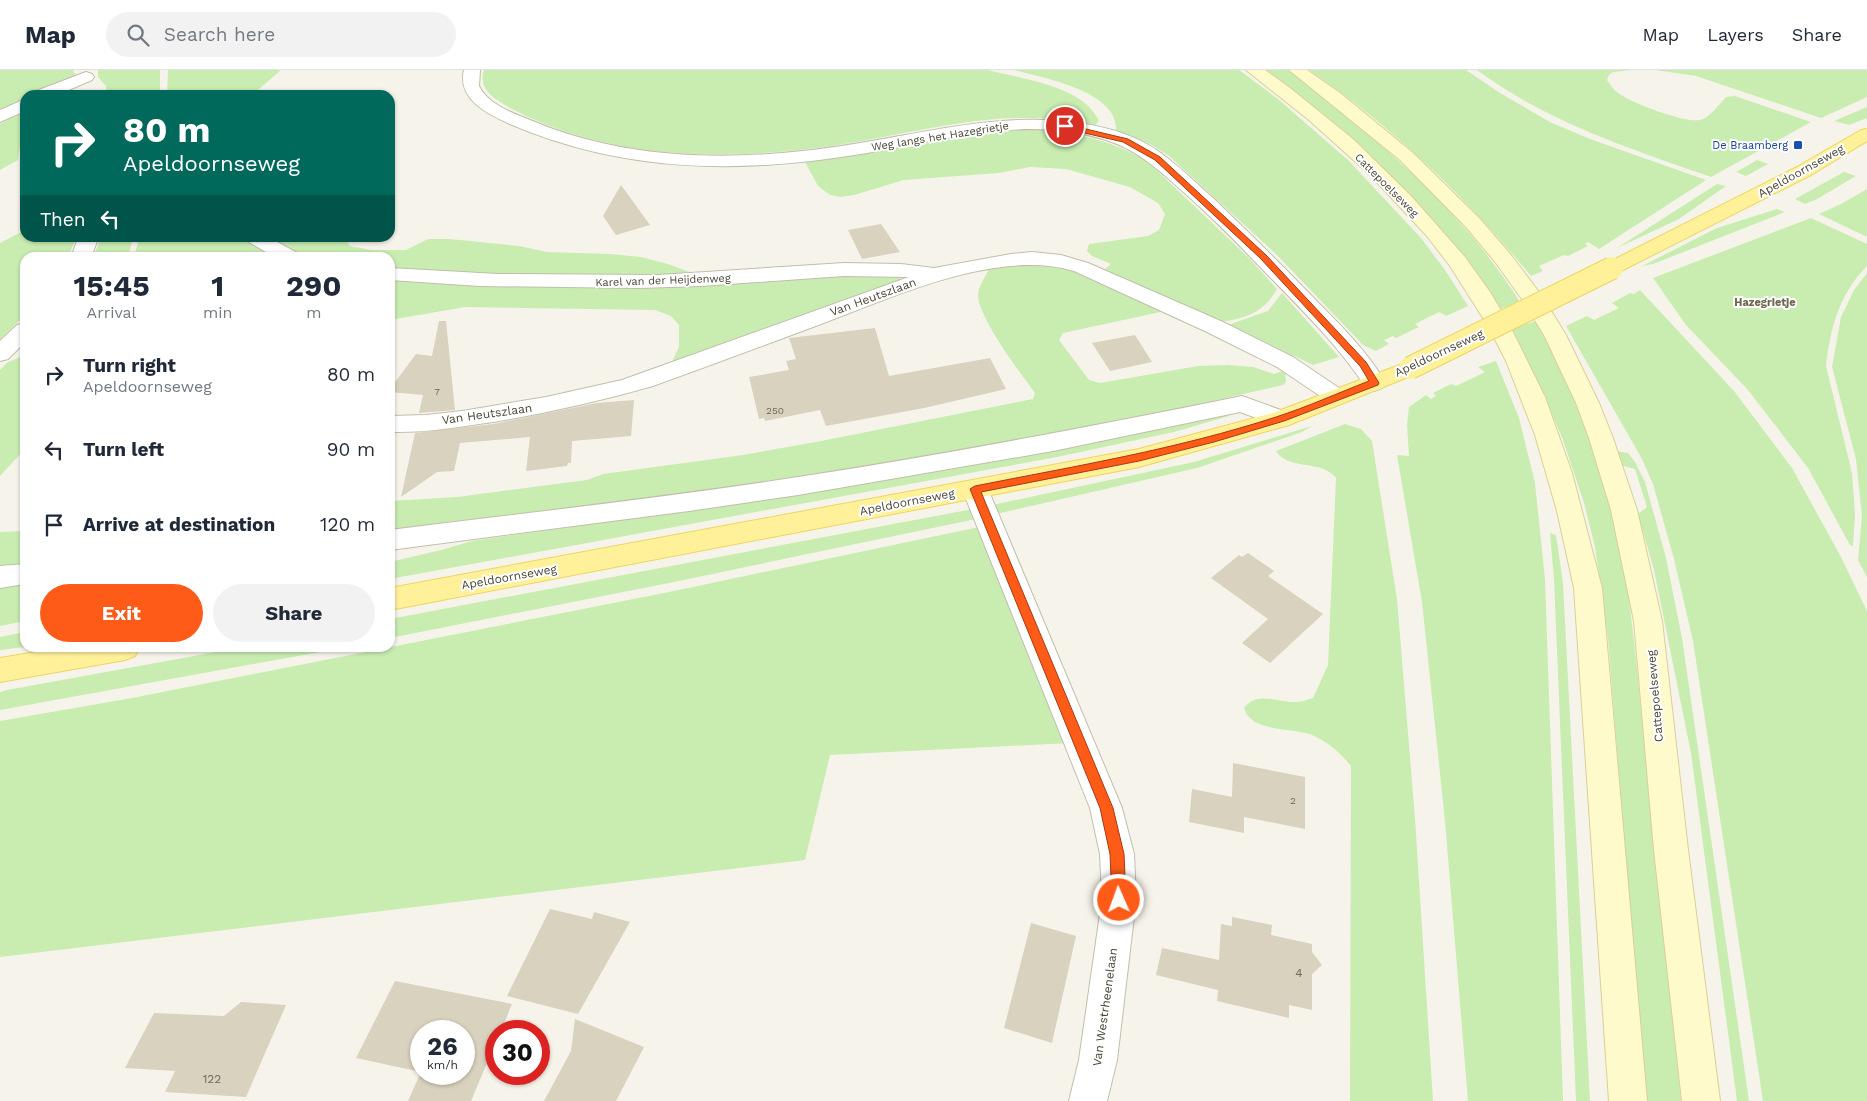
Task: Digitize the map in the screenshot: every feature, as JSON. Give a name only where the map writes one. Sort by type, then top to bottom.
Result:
[{"type":"main road","name":"Apeldoornseweg","points":[[395,598],[1139,458],[1281,419],[1410,368],[1804,171],[1867,134]]},
{"type":"main road","points":[[0,670],[101,652]]},
{"type":"street","name":"Weg langs het Hazegrietje","points":[[472,70],[469,77],[472,92],[484,104],[495,110],[565,141],[592,148],[647,157],[710,162],[796,157],[846,151],[984,127],[1032,124],[1083,129],[1125,140],[1158,159],[1263,256],[1363,364],[1374,383]]},
{"type":"street","name":"Cattepoelseweg","points":[[1254,70],[1315,116],[1395,191],[1450,251],[1480,294],[1496,322],[1514,357],[1544,428],[1577,535],[1588,588],[1628,1101]]},
{"type":"street","name":"Cattepoelseweg","points":[[1297,70],[1376,131],[1467,217],[1503,259],[1538,310],[1553,333],[1581,386],[1618,486],[1634,552],[1648,623],[1662,767],[1701,1101]]},
{"type":"street","points":[[57,90],[90,79]]},
{"type":"street","points":[[0,118],[20,107]]},
{"type":"street","points":[[263,242],[281,252]]},
{"type":"street","name":"Van Heutszlaan","points":[[395,424],[423,424],[460,419],[595,396],[645,381],[937,274],[1011,260],[1032,258],[1047,258],[1068,263],[1215,327],[1285,362],[1337,397]]},
{"type":"street","name":"Karel van der Heijdenweg","points":[[395,274],[443,279],[580,282],[698,280],[856,270],[912,271],[937,274]]},
{"type":"street","points":[[1496,322],[1538,310]]},
{"type":"street","points":[[395,539],[689,502],[798,486],[1053,443],[1242,404],[1281,419]]},
{"type":"street","name":"Van Westrheenelaan","points":[[975,489],[1106,808],[1117,854],[1119,900],[1098,1060],[1088,1101]]},
{"type":"street","points":[[0,577],[20,575]]},
{"type":"green space","points":[[0,70],[74,70],[73,72],[76,74],[74,77],[44,90],[20,90],[20,102],[0,112]]},
{"type":"green space","points":[[98,70],[160,70],[160,90],[106,90],[106,86],[98,77]]},
{"type":"green space","points":[[168,70],[281,70],[258,90],[167,90]]},
{"type":"green space","points":[[484,70],[988,70],[1034,81],[1066,92],[1091,109],[1099,121],[1095,125],[1044,119],[1005,118],[958,123],[802,150],[718,154],[676,153],[634,148],[593,140],[553,127],[514,110],[496,99],[486,90],[483,84]]},
{"type":"green space","points":[[1014,70],[1239,70],[1278,99],[1349,161],[1421,238],[1445,270],[1468,306],[1446,316],[1439,312],[1415,324],[1419,327],[1396,338],[1393,336],[1384,340],[1389,344],[1376,351],[1363,345],[1276,254],[1168,155],[1150,144],[1116,130],[1113,117],[1105,105],[1077,88]]},
{"type":"green space","points":[[1264,70],[1287,70],[1292,72],[1387,151],[1437,198],[1460,223],[1482,249],[1521,304],[1499,309],[1474,272]]},
{"type":"green space","points":[[1309,70],[1466,70],[1500,93],[1550,122],[1590,139],[1706,180],[1599,249],[1588,242],[1585,244],[1588,246],[1568,256],[1564,255],[1539,266],[1543,271],[1531,276],[1507,247],[1428,165],[1370,115]]},
{"type":"green space","points":[[1477,70],[1632,70],[1613,72],[1607,80],[1620,95],[1673,116],[1700,120],[1711,114],[1726,97],[1735,96],[1811,122],[1711,177],[1619,144],[1560,119],[1532,105]]},
{"type":"green space","points":[[1655,70],[1867,70],[1867,97],[1821,118],[1696,76]]},
{"type":"green space","points":[[1867,107],[1867,118],[1849,125],[1834,121]]},
{"type":"green space","points":[[20,113],[18,160],[0,170],[0,124]]},
{"type":"green space","points":[[1017,130],[1052,131],[1085,137],[1117,146],[1148,162],[1250,259],[1277,289],[1272,297],[1266,304],[1245,317],[1218,322],[1103,271],[1111,264],[1092,256],[1087,251],[1089,244],[1148,236],[1159,230],[1165,214],[1158,203],[1130,187],[1066,169],[1030,167],[999,173],[904,180],[841,197],[830,195],[818,186],[805,162]]},
{"type":"green space","points":[[1757,160],[1768,164],[1746,176],[1736,172]]},
{"type":"green space","points":[[1844,172],[1856,176],[1805,204],[1795,199]]},
{"type":"green space","points":[[1717,184],[1726,186],[1679,219],[1617,248]]},
{"type":"green space","points":[[1867,189],[1867,237],[1819,214],[1843,203]]},
{"type":"green space","points":[[1777,209],[1785,212],[1653,264],[1642,266],[1717,228]]},
{"type":"green space","points":[[1811,218],[1867,244],[1867,266],[1843,299],[1830,338],[1826,366],[1852,473],[1855,514],[1853,546],[1850,545],[1808,468],[1748,390],[1686,325],[1653,278]]},
{"type":"green space","points":[[20,233],[20,242],[74,242],[70,252],[20,252],[20,320],[0,340],[0,243]]},
{"type":"green space","points":[[428,239],[450,239],[519,246],[547,252],[641,257],[668,264],[700,276],[542,277],[395,269],[395,252],[293,252],[275,242],[347,242],[350,246],[371,250],[406,250]]},
{"type":"green space","points":[[99,242],[132,242],[129,252],[95,252]]},
{"type":"green space","points":[[138,242],[251,242],[267,252],[136,252]]},
{"type":"green space","points":[[1028,263],[1066,267],[1165,311],[1063,333],[1059,340],[1089,380],[1100,383],[1198,366],[1228,365],[1253,367],[1274,374],[1285,370],[1286,382],[1283,385],[1136,417],[890,462],[640,499],[395,528],[395,501],[457,497],[587,480],[603,474],[743,455],[816,442],[1033,399],[1035,393],[993,333],[981,307],[978,294],[989,269]]},
{"type":"green space","points":[[1867,273],[1867,577],[1858,560],[1862,516],[1856,459],[1832,367],[1841,317],[1854,290]]},
{"type":"green space","points":[[856,274],[899,275],[901,278],[900,281],[671,364],[679,347],[679,325],[671,316],[655,310],[465,307],[395,319],[395,278]]},
{"type":"green space","points":[[1640,290],[1734,391],[1792,468],[1841,557],[1867,611],[1867,1101],[1763,1101],[1693,641],[1674,559],[1653,484],[1642,459],[1566,326],[1587,316],[1594,320],[1619,308],[1612,303]]},
{"type":"green space","points":[[1282,293],[1339,357],[1313,365],[1228,325],[1268,311]]},
{"type":"green space","points":[[1537,321],[1592,445],[1614,516],[1620,544],[1636,660],[1681,1101],[1645,1101],[1608,638],[1595,547],[1584,503],[1563,440],[1537,379],[1510,328]]},
{"type":"green space","points":[[20,357],[20,454],[0,476],[0,370],[8,362]]},
{"type":"green space","points":[[1496,361],[1519,418],[1535,483],[1545,579],[1563,1101],[1468,1101],[1445,821],[1422,602],[1397,455],[1409,456],[1407,425],[1409,407],[1426,395],[1431,399],[1436,396],[1433,393],[1451,384],[1456,386],[1485,372],[1478,367]]},
{"type":"green space","points":[[1227,414],[1229,416],[1174,432],[1057,457],[395,578],[395,561],[472,541],[799,494],[1055,451]]},
{"type":"green space","points":[[1345,424],[1361,429],[1372,441],[1397,599],[1415,818],[1433,1101],[1350,1101],[1351,766],[1334,748],[1324,741],[1312,735],[1273,728],[1255,722],[1248,716],[1244,708],[1249,703],[1262,698],[1301,702],[1313,698],[1328,665],[1336,478],[1330,472],[1314,466],[1288,461],[1276,451]]},
{"type":"green space","points":[[1312,426],[1302,432],[1197,468],[992,515],[988,506],[1194,462]]},
{"type":"green space","points":[[1616,451],[1628,453],[1645,482],[1666,558],[1682,638],[1749,1101],[1737,1101],[1691,753],[1654,570],[1638,514],[1647,507],[1635,469],[1620,465]]},
{"type":"green space","points":[[973,509],[976,519],[669,583],[395,637],[395,618]]},
{"type":"green space","points":[[979,527],[1070,743],[830,755],[805,860],[0,957],[0,721],[132,698],[365,652],[395,652],[395,646],[669,592]]},
{"type":"green space","points":[[20,531],[20,565],[0,567],[0,532]]},
{"type":"green space","points":[[1550,533],[1556,535],[1563,583],[1590,1101],[1576,1101],[1554,580]]},
{"type":"green space","points":[[20,584],[20,622],[0,626],[0,586]]},
{"type":"green space","points":[[20,633],[20,648],[0,650],[0,637]]},
{"type":"green space","points":[[216,652],[320,652],[0,710],[0,692]]},
{"type":"building","points":[[621,185],[650,225],[616,235],[603,216]]},
{"type":"building","points":[[881,224],[900,252],[862,259],[848,230]]},
{"type":"building","points":[[439,321],[446,321],[455,410],[419,413],[423,395],[395,392],[395,382],[416,354],[432,356]]},
{"type":"building","points":[[875,328],[889,376],[990,358],[1006,389],[924,408],[826,426],[820,410],[765,421],[764,418],[759,419],[749,377],[789,370],[786,361],[796,359],[789,338]]},
{"type":"building","points":[[1135,335],[1152,362],[1110,371],[1092,343]]},
{"type":"building","points":[[634,400],[631,436],[572,441],[571,463],[568,463],[567,466],[526,471],[530,437],[460,443],[454,471],[437,472],[401,497],[415,433],[493,424],[597,403]]},
{"type":"building","points":[[1248,553],[1274,571],[1268,576],[1323,614],[1270,663],[1242,643],[1268,619],[1211,578],[1239,555],[1242,557]]},
{"type":"building","points":[[1233,763],[1305,777],[1305,829],[1244,817],[1244,833],[1189,822],[1192,789],[1232,797]]},
{"type":"building","points":[[550,909],[592,919],[594,912],[630,922],[578,1014],[507,996]]},
{"type":"building","points":[[1232,917],[1272,925],[1271,935],[1312,944],[1312,952],[1322,965],[1312,974],[1312,1010],[1289,1005],[1289,1018],[1217,1001],[1218,990],[1156,975],[1162,948],[1219,960],[1221,924],[1232,926]]},
{"type":"building","points":[[1031,923],[1076,936],[1052,1043],[1004,1028]]},
{"type":"building","points":[[395,981],[512,1004],[505,1020],[485,1020],[485,1068],[471,1101],[408,1101],[415,1085],[475,1085],[475,1020],[410,1020],[410,1070],[356,1058]]},
{"type":"building","points":[[241,1002],[286,1005],[246,1097],[165,1092],[175,1071],[125,1068],[154,1013],[224,1016]]},
{"type":"building","points":[[575,1019],[644,1047],[616,1101],[544,1101],[571,1051]]},
{"type":"place","name":"De Braamberg","points":[[1798,145]]},
{"type":"district","name":"Hazegrietje","points":[[1765,302]]},
{"type":"route","points":[[1065,126],[1106,134],[1125,140],[1158,159],[1263,256],[1363,364],[1374,383],[1281,419],[1139,458],[975,489],[986,520],[1106,808],[1117,854],[1119,900]]}]
